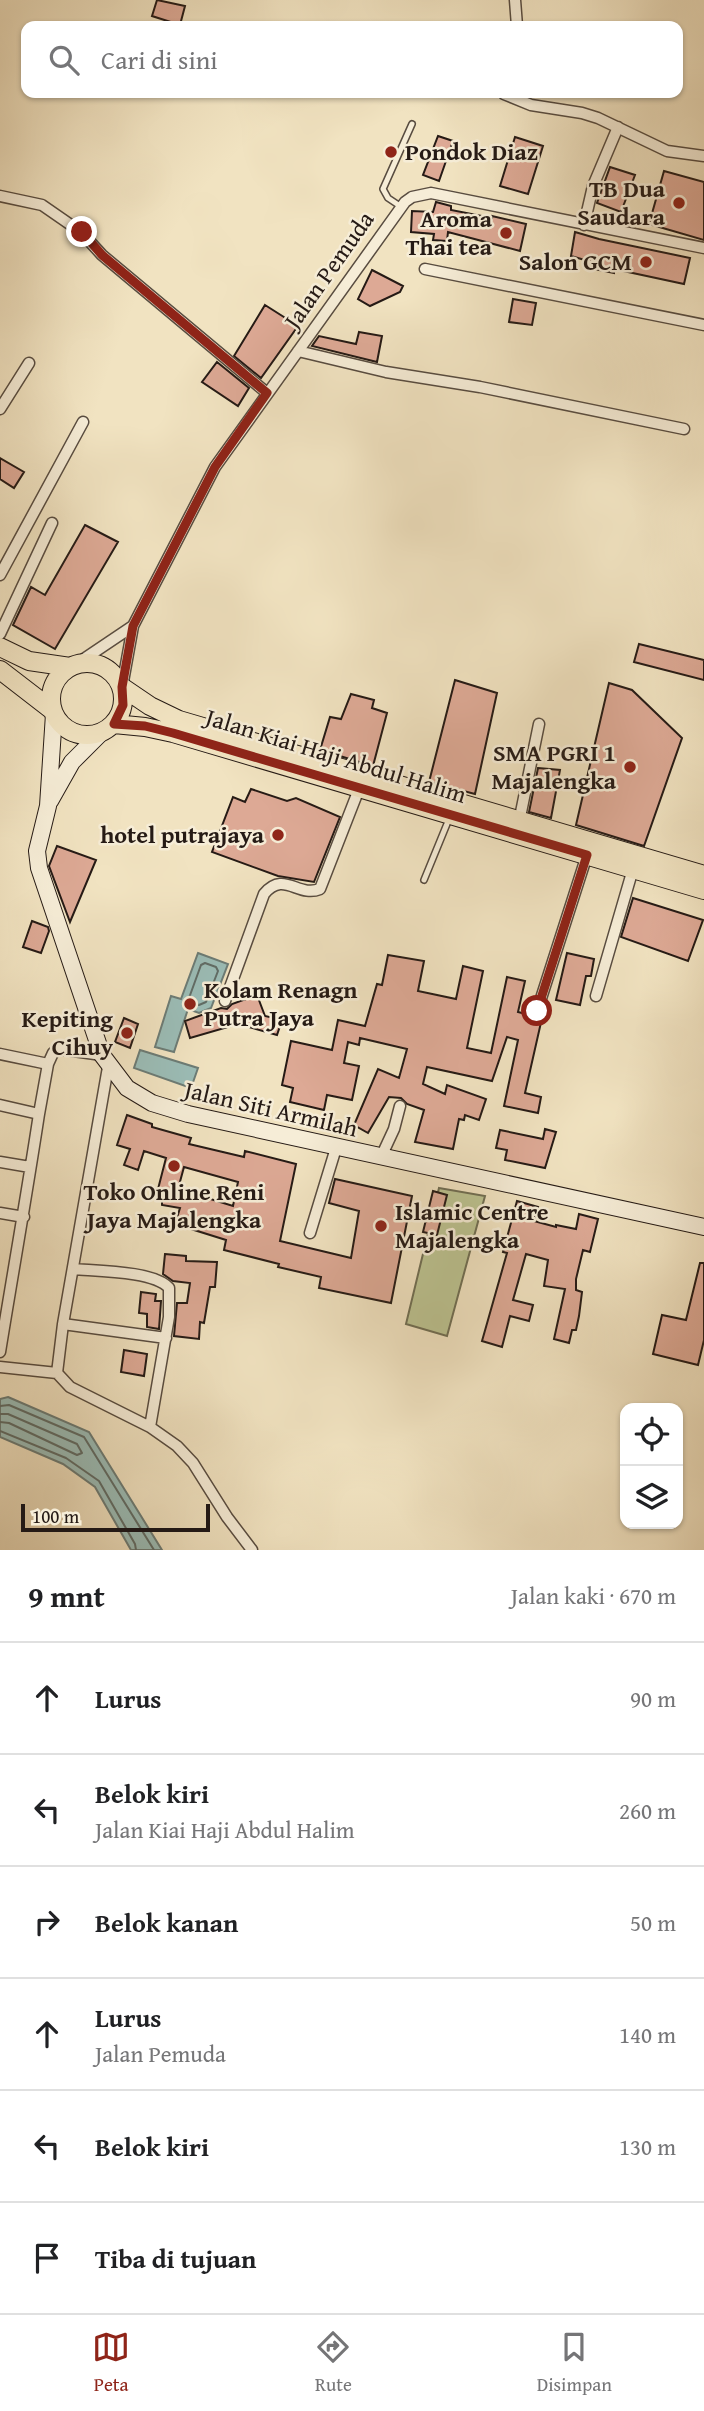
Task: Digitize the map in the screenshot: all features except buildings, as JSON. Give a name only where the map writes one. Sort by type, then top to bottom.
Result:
[{"type":"main road","points":[[0,647],[29,661],[74,665],[96,663],[112,672],[122,687],[123,705],[107,728],[72,762],[48,806]]},
{"type":"main road","points":[[48,806],[53,712],[51,694],[57,678],[74,665]]},
{"type":"main road","points":[[0,670],[53,712],[62,725],[73,733],[87,735],[107,728]]},
{"type":"main road","name":"Jalan Kiai Haji Abdul Halim","points":[[122,687],[179,720],[704,875]]},
{"type":"main road","name":"Jalan Kiai Haji Abdul Halim","points":[[107,728],[145,726],[173,733],[704,890]]},
{"type":"main road","name":"Jalan Siti Armilah","points":[[48,806],[37,851],[38,868],[105,1061],[127,1088],[152,1103],[188,1115],[704,1227]]},
{"type":"street","points":[[515,0],[516,21]]},
{"type":"street","points":[[514,98],[531,105],[582,113],[667,151],[704,156]]},
{"type":"street","points":[[584,225],[593,186],[618,127]]},
{"type":"street","name":"Jalan Pemuda","points":[[133,626],[215,467],[234,437],[400,206],[412,197],[431,193],[704,248]]},
{"type":"street","points":[[0,196],[42,205],[82,232],[102,255],[267,393]]},
{"type":"street","points":[[425,269],[704,325]]},
{"type":"street","points":[[298,351],[386,372],[480,387],[684,429]]},
{"type":"street","points":[[0,409],[29,363]]},
{"type":"street","points":[[0,575],[83,422]]},
{"type":"street","points":[[0,634],[52,523]]},
{"type":"street","points":[[74,665],[133,626]]},
{"type":"street","points":[[122,687],[133,626]]},
{"type":"street","points":[[519,822],[539,724]]},
{"type":"street","points":[[225,1001],[264,894],[270,887],[284,883],[308,892],[320,889],[359,789]]},
{"type":"street","points":[[537,1011],[587,855]]},
{"type":"street","points":[[596,996],[633,869]]},
{"type":"street","points":[[0,1352],[48,1063],[53,1053],[60,1049],[105,1061],[57,1373],[70,1387],[150,1427],[177,1446],[193,1463],[227,1517],[252,1550]]},
{"type":"street","points":[[0,1054],[48,1063]]},
{"type":"street","points":[[0,1105],[39,1114]]},
{"type":"street","points":[[381,1157],[394,1129],[400,1106]]},
{"type":"street","points":[[310,1233],[336,1148]]},
{"type":"street","points":[[0,1162],[30,1167]]},
{"type":"street","points":[[0,1213],[24,1217]]},
{"type":"street","points":[[74,1269],[140,1276],[164,1283],[169,1288],[166,1338],[150,1427]]},
{"type":"street","points":[[63,1324],[166,1338]]},
{"type":"street","points":[[0,1367],[57,1373]]},
{"type":"lane","points":[[400,206],[388,198],[383,189],[412,124]]},
{"type":"lane","points":[[424,880],[450,816]]},
{"type":"green space","points":[[439,1188],[485,1196],[447,1336],[406,1324]]},
{"type":"water","name":"Kolam Renagn Putra Jaya","points":[[198,953],[228,964],[211,1008],[199,1013],[188,1009],[174,1052],[155,1047],[171,996],[181,999]]},
{"type":"water","points":[[140,1050],[198,1068],[191,1088],[134,1068]]},
{"type":"water","points":[[8,1397],[89,1432],[162,1550],[131,1550],[95,1487],[63,1464],[0,1437],[0,1399]]},
{"type":"place","name":"Pondok Diaz","points":[[391,152]]},
{"type":"place","name":"TB Dua Saudara","points":[[679,203]]},
{"type":"place","name":"Aroma Thai tea","points":[[506,233]]},
{"type":"place","name":"Salon GCM","points":[[646,262]]},
{"type":"place","name":"SMA PGRI 1 Majalengka","points":[[630,767]]},
{"type":"place","name":"hotel putrajaya","points":[[278,835]]},
{"type":"place","name":"Kolam Renagn Putra Jaya","points":[[190,1004]]},
{"type":"place","name":"Kepiting Cihuy","points":[[127,1033]]},
{"type":"place","name":"Toko Online Reni Jaya Majalengka","points":[[174,1166]]},
{"type":"place","name":"Islamic Centre Majalengka","points":[[381,1226]]},
{"type":"route","points":[[82,232],[102,255],[267,393],[215,467],[133,626],[122,687],[123,705],[114,724],[145,726],[173,733],[587,855],[537,1011]]}]
